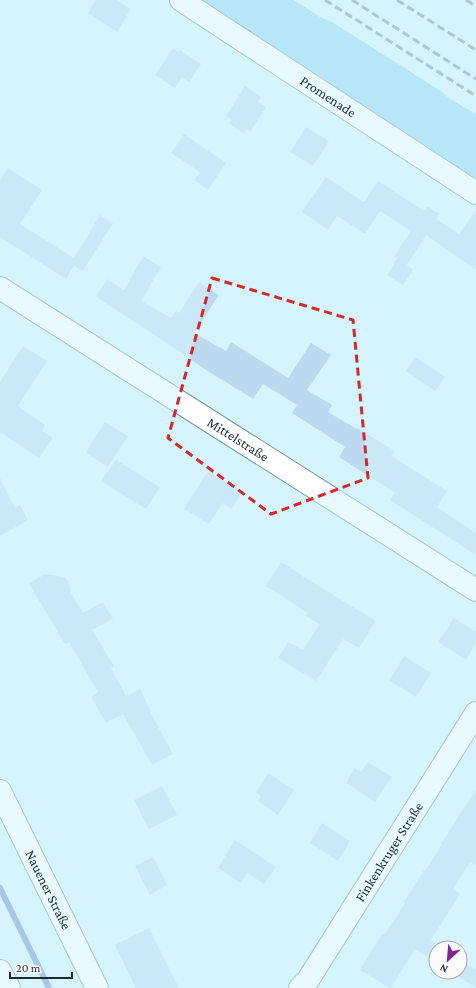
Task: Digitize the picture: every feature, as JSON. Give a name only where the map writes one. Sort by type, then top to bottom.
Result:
[{"type":"street","name":"Promenade","points":[[181,0],[476,193]]},
{"type":"street","name":"Mittelstraße","points":[[0,288],[476,590]]},
{"type":"street","name":"Finkenkruger Straße","points":[[300,988],[308,980],[476,713]]},
{"type":"street","name":"Nauener Straße","points":[[0,791],[96,988]]},
{"type":"street","points":[[0,971],[9,988]]},
{"type":"highlighted area","points":[[212,278],[353,320],[368,478],[271,514],[168,438]]},
{"type":"shaded area","points":[[196,0],[294,0],[320,17],[332,22],[439,90],[449,98],[476,114],[476,181]]},
{"type":"building","points":[[96,0],[117,0],[131,9],[117,32],[88,13]]},
{"type":"building","points":[[173,48],[178,52],[180,50],[201,64],[189,82],[182,77],[175,88],[155,75]]},
{"type":"building","points":[[245,86],[261,97],[258,102],[266,107],[250,132],[247,129],[244,134],[229,123],[231,119],[226,116]]},
{"type":"building","points":[[306,127],[329,141],[313,166],[290,152]]},
{"type":"building","points":[[184,134],[226,163],[208,190],[194,180],[200,172],[171,153]]},
{"type":"building","points":[[8,168],[42,190],[20,224],[74,258],[100,215],[113,223],[83,271],[74,266],[66,279],[0,237],[0,181]]},
{"type":"building","points":[[326,177],[364,202],[378,181],[424,211],[427,206],[439,214],[436,219],[459,234],[476,210],[476,270],[426,235],[407,265],[413,270],[403,285],[396,281],[387,275],[398,259],[394,256],[411,231],[380,211],[365,234],[337,216],[328,230],[302,212]]},
{"type":"building","points":[[143,256],[161,267],[141,301],[171,318],[176,311],[179,313],[199,282],[219,295],[194,333],[226,351],[231,342],[288,378],[311,343],[331,355],[307,390],[332,405],[328,412],[395,451],[392,456],[447,491],[437,507],[476,533],[476,555],[390,500],[395,493],[339,457],[345,447],[292,413],[297,405],[263,384],[253,399],[203,368],[96,297],[107,279],[124,290]]},
{"type":"building","points":[[23,346],[47,361],[18,406],[45,425],[42,431],[53,438],[39,458],[1,433],[0,435],[0,382]]},
{"type":"building","points":[[415,357],[445,377],[435,391],[406,371]]},
{"type":"building","points":[[105,422],[128,436],[108,467],[86,453]]},
{"type":"building","points":[[116,460],[160,487],[146,509],[101,481]]},
{"type":"building","points":[[208,471],[242,492],[232,509],[223,503],[209,524],[184,509]]},
{"type":"building","points":[[0,478],[15,508],[20,505],[28,520],[0,536]]},
{"type":"building","points":[[281,562],[376,621],[359,648],[343,639],[316,681],[278,658],[288,642],[303,650],[319,624],[306,616],[308,613],[266,586]]},
{"type":"building","points":[[45,574],[65,577],[69,582],[70,591],[83,613],[103,602],[113,619],[92,630],[114,666],[111,668],[126,696],[140,689],[173,754],[152,765],[123,714],[106,723],[91,697],[98,692],[69,642],[65,644],[29,584]]},
{"type":"building","points":[[454,618],[476,632],[476,643],[466,660],[438,642]]},
{"type":"building","points":[[404,656],[431,673],[416,697],[389,680]]},
{"type":"building","points":[[368,762],[392,777],[375,802],[346,783],[355,768],[361,772]]},
{"type":"building","points":[[268,773],[294,790],[278,815],[258,801],[261,796],[256,792]]},
{"type":"building","points":[[162,786],[177,815],[149,829],[134,800]]},
{"type":"building","points":[[476,789],[476,866],[470,862],[453,889],[460,894],[431,940],[428,940],[428,958],[415,949],[390,988],[360,970],[382,934],[384,935],[405,903],[404,902]]},
{"type":"building","points":[[322,823],[350,841],[338,861],[310,843]]},
{"type":"building","points":[[235,840],[276,867],[264,884],[247,873],[241,883],[218,868]]},
{"type":"building","points":[[153,857],[167,885],[150,895],[135,866]]},
{"type":"building","points":[[149,928],[179,988],[136,988],[115,945]]},
{"type":"building","points":[[468,965],[476,970],[476,988],[464,980],[468,980]]},
{"type":"waterway","points":[[0,888],[49,988]]},
{"type":"railway","points":[[325,0],[476,96]]},
{"type":"railway","points":[[352,0],[476,79]]},
{"type":"railway","points":[[397,0],[476,50]]},
{"type":"railway","points":[[466,0],[476,6]]}]
